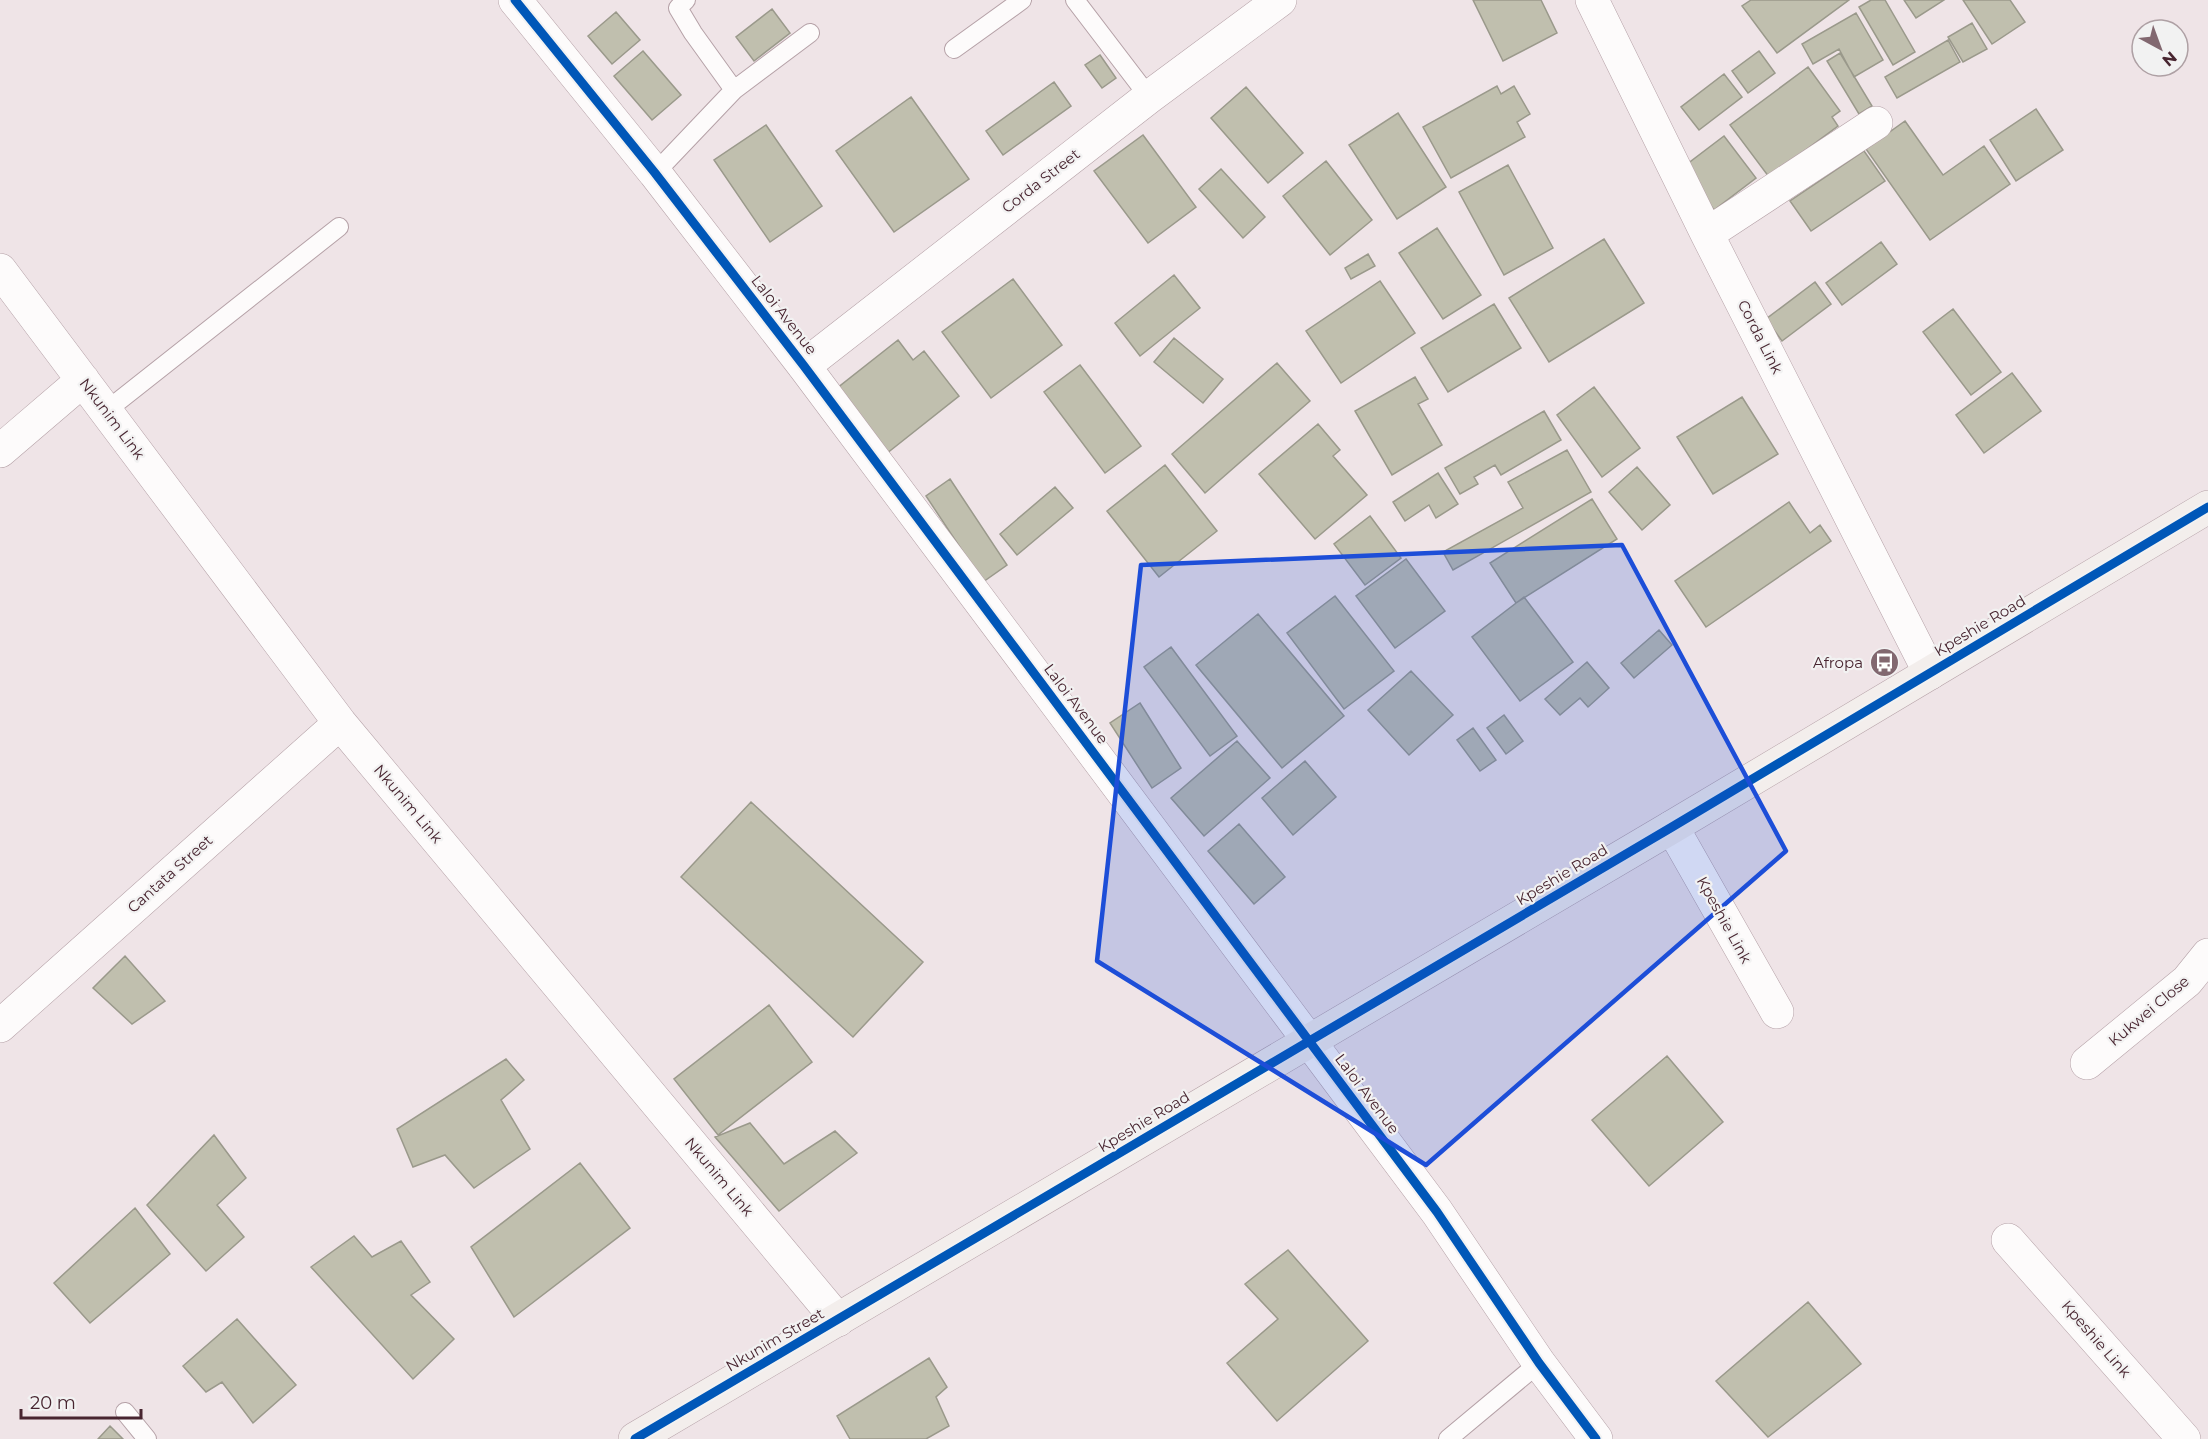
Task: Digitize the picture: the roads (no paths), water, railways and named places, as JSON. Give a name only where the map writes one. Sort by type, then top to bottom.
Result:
[{"type":"street","name":"Laloi Avenue","points":[[515,0],[655,173],[804,366],[1437,1212],[1539,1363],[1596,1439]]},
{"type":"street","name":"Corda Street","points":[[804,366],[1149,97],[1280,0]]},
{"type":"street","name":"Corda Link","points":[[1592,0],[1707,234],[1930,673]]},
{"type":"street","points":[[1707,234],[1876,123]]},
{"type":"street","name":"Nkunim Link","points":[[0,270],[340,723],[838,1320]]},
{"type":"street","points":[[0,451],[83,380]]},
{"type":"street","name":"Kpeshie Road","points":[[930,1266],[2208,507]]},
{"type":"street","name":"Cantata Street","points":[[0,1026],[340,723]]},
{"type":"street","name":"Kpeshie Link","points":[[1672,827],[1777,1012]]},
{"type":"street","name":"Kukwei Close","points":[[2087,1063],[2187,981],[2208,955]]},
{"type":"street","name":"Kpeshie Link","points":[[2008,1240],[2184,1439]]},
{"type":"street","name":"Nkunim Street","points":[[635,1439],[930,1266]]},
{"type":"lane","points":[[686,0],[678,8],[734,90]]},
{"type":"lane","points":[[954,49],[1022,0]]},
{"type":"lane","points":[[1075,0],[1149,97]]},
{"type":"lane","points":[[655,173],[734,90],[810,33]]},
{"type":"lane","points":[[106,411],[339,227]]},
{"type":"lane","points":[[1448,1439],[1539,1363]]},
{"type":"lane","points":[[125,1412],[147,1439]]},
{"type":"place","name":"Afropa","points":[[1884,663]]}]
